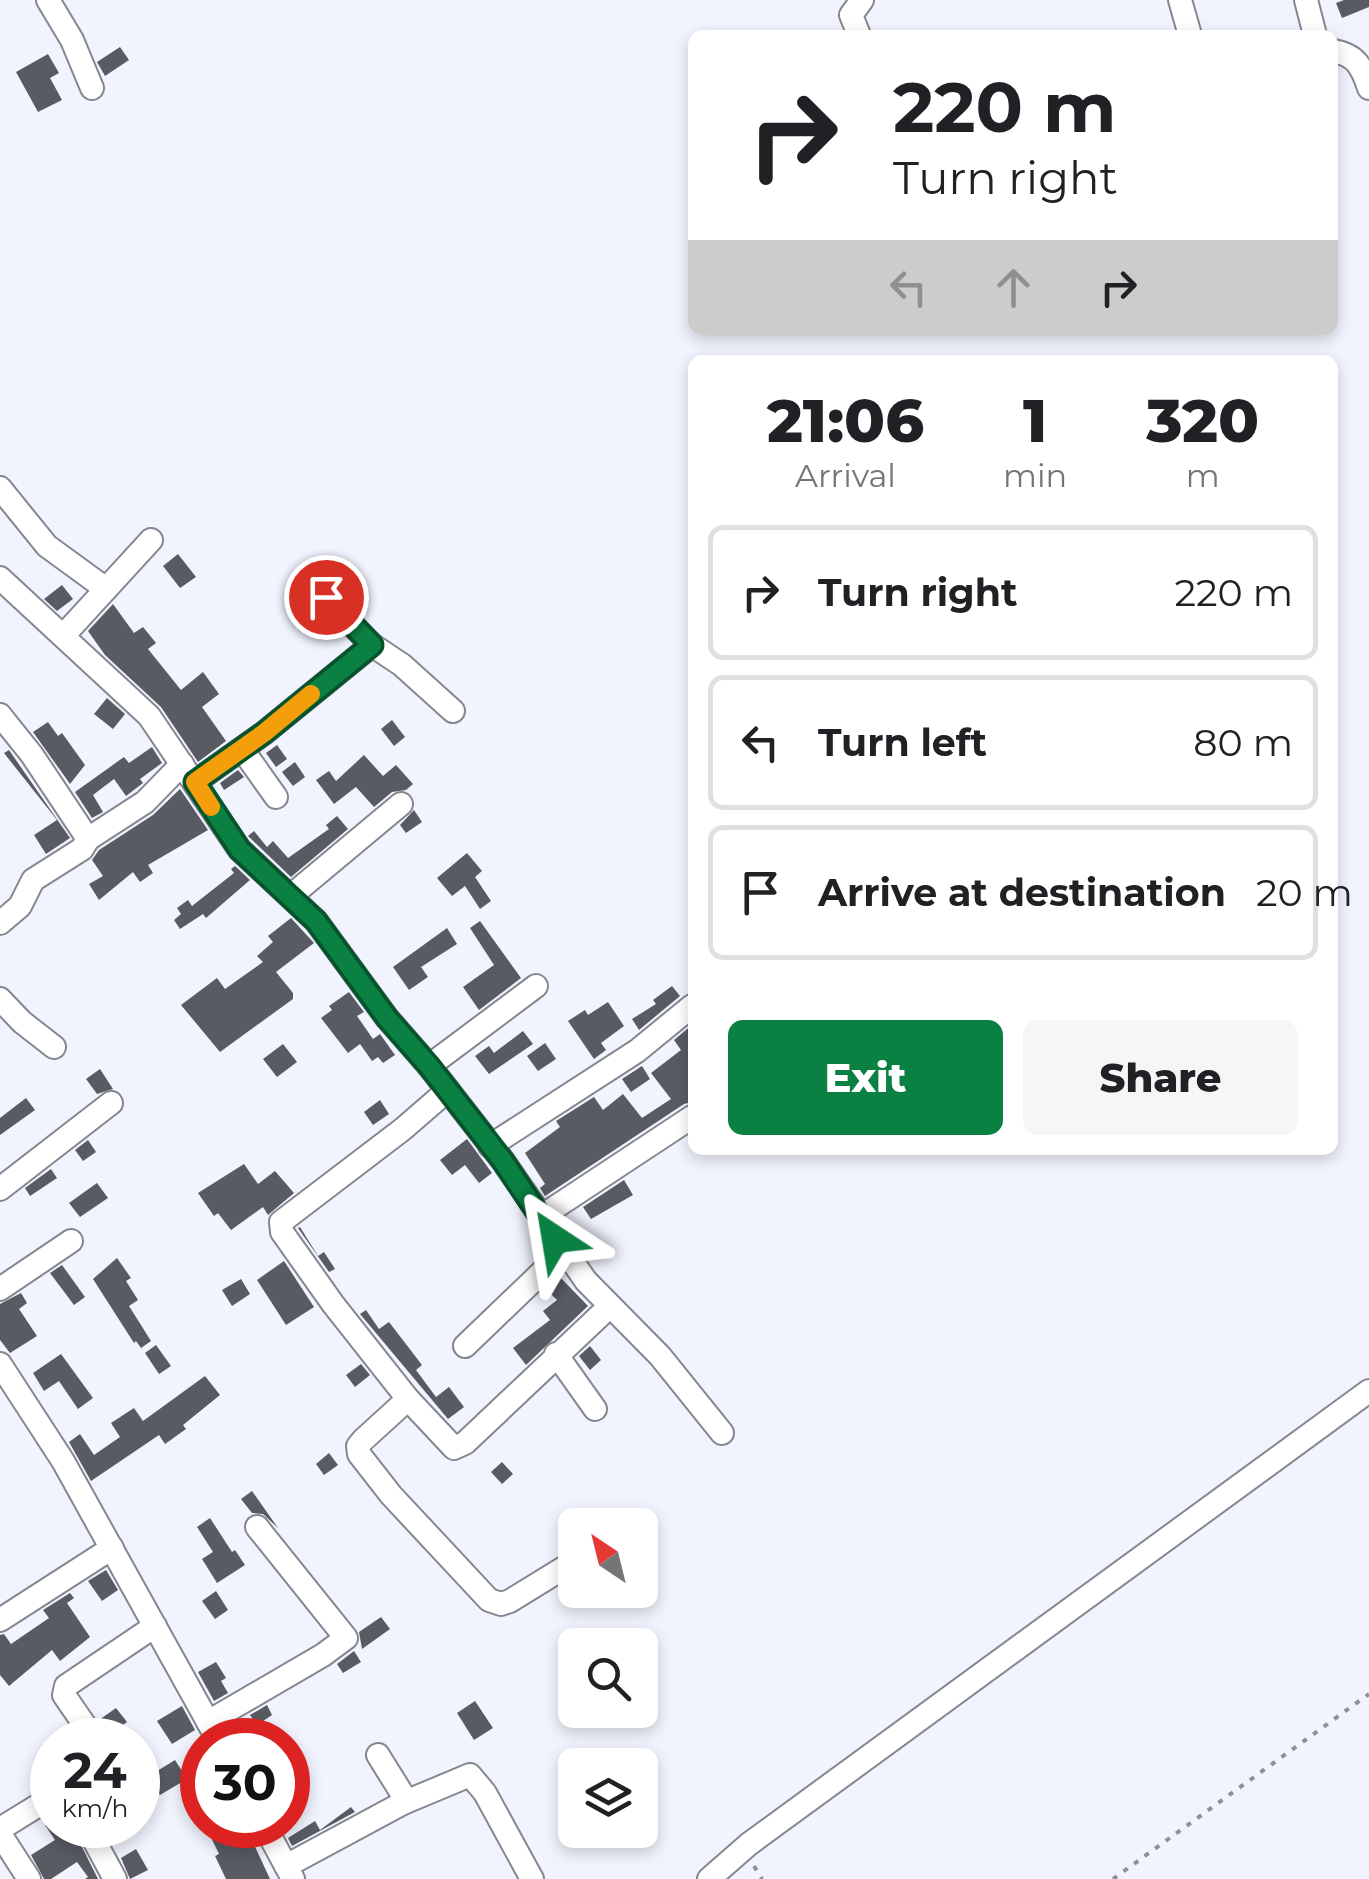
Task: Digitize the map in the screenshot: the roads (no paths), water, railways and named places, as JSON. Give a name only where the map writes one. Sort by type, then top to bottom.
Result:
[{"type":"street","points":[[48,0],[72,40],[92,88]]},
{"type":"street","points":[[858,30],[852,15],[862,0]]},
{"type":"street","points":[[1180,0],[1189,30]]},
{"type":"street","points":[[1306,0],[1314,30]]},
{"type":"street","points":[[1338,51],[1347,52],[1356,60],[1369,88]]},
{"type":"street","points":[[0,488],[47,546],[106,589]]},
{"type":"street","points":[[63,636],[151,540]]},
{"type":"street","points":[[0,578],[149,716],[240,850],[316,921],[387,1018],[448,1090],[564,1251],[609,1307],[660,1356],[722,1433]]},
{"type":"street","points":[[306,578],[372,645],[402,665],[453,711]]},
{"type":"street","points":[[0,923],[20,906],[33,880],[189,773],[242,749],[372,645]]},
{"type":"street","points":[[0,715],[88,839]]},
{"type":"street","points":[[242,749],[276,796]]},
{"type":"street","points":[[292,896],[401,804]]},
{"type":"street","points":[[429,1066],[536,986]]},
{"type":"street","points":[[0,999],[54,1047]]},
{"type":"street","points":[[490,1146],[637,1051],[688,1009]]},
{"type":"street","points":[[448,1090],[403,1130],[288,1215],[280,1227],[333,1304],[449,1446],[459,1448],[609,1307]]},
{"type":"street","points":[[0,1189],[111,1103]]},
{"type":"street","points":[[542,1216],[688,1120]]},
{"type":"street","points":[[0,1289],[71,1241]]},
{"type":"street","points":[[465,1346],[564,1251]]},
{"type":"street","points":[[556,1354],[594,1410]]},
{"type":"street","points":[[0,1364],[63,1461],[206,1718]]},
{"type":"street","points":[[709,1879],[750,1844],[1369,1391]]},
{"type":"street","points":[[408,1399],[358,1446],[359,1454],[391,1495],[488,1600],[501,1604],[510,1601],[558,1572]]},
{"type":"street","points":[[232,1718],[346,1638],[257,1527]]},
{"type":"street","points":[[0,1620],[112,1548]]},
{"type":"street","points":[[81,1718],[64,1690],[155,1626]]},
{"type":"street","points":[[378,1755],[401,1792],[403,1803]]},
{"type":"street","points":[[276,1848],[290,1873],[403,1803],[470,1775],[532,1879]]},
{"type":"street","points":[[29,1879],[0,1832],[30,1812]]},
{"type":"street","points":[[98,1848],[115,1879]]}]
